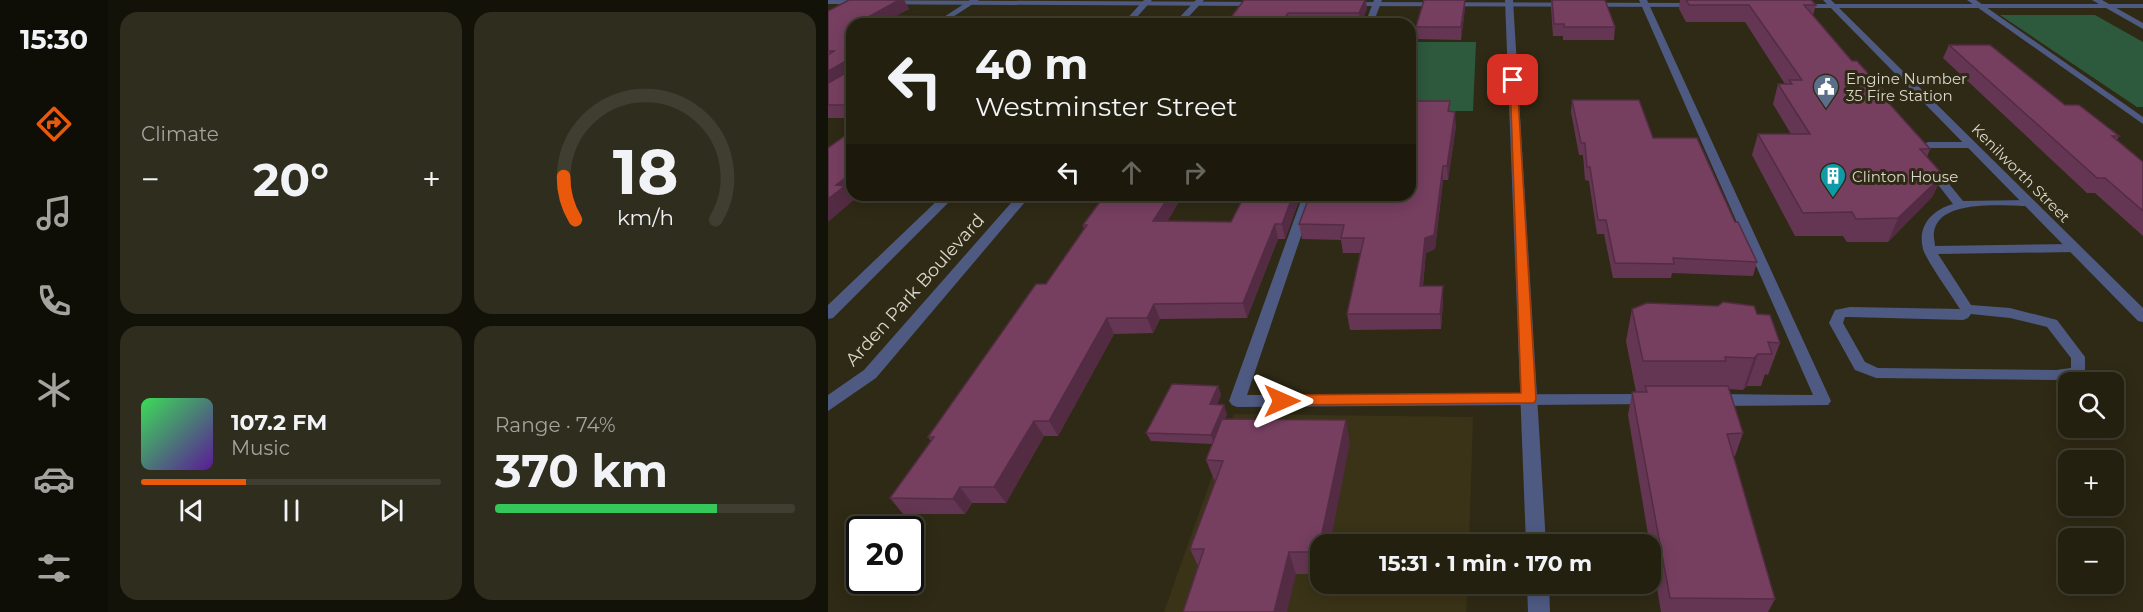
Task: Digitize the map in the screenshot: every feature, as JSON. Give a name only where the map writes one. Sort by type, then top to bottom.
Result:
[{"type":"street","points":[[2096,0],[2143,26]]},
{"type":"street","points":[[828,2],[1276,4]]},
{"type":"street","points":[[1132,18],[1148,2]]},
{"type":"street","points":[[1183,18],[1198,2]]},
{"type":"street","points":[[1509,2],[1536,534]]},
{"type":"street","points":[[1343,4],[1509,2],[1704,6]]},
{"type":"street","points":[[1786,6],[1830,3],[2143,6]]},
{"type":"street","name":"Kenilworth Street","points":[[1830,3],[2142,314]]},
{"type":"street","name":"Arden Park Boulevard","points":[[828,314],[944,201]]},
{"type":"street","name":"Arden Park Boulevard","points":[[828,404],[870,374],[1020,201]]},
{"type":"street","points":[[1538,594],[1539,612]]},
{"type":"lane","points":[[1971,0],[2143,121]]},
{"type":"lane","points":[[946,18],[972,1]]},
{"type":"lane","points":[[1371,18],[1377,2]]},
{"type":"lane","points":[[1644,3],[1823,401],[1706,400]]},
{"type":"lane","points":[[1959,204],[1917,151],[1928,145],[1971,145]]},
{"type":"lane","points":[[1307,201],[1237,401],[1670,400]]},
{"type":"lane","points":[[1967,309],[1929,250],[1927,232],[1933,221],[1941,210],[1959,204],[2029,203]]},
{"type":"lane","points":[[1929,250],[2075,248]]},
{"type":"lane","points":[[1967,309],[2010,313],[2052,323],[2078,357],[2078,372],[2056,375],[1876,373],[1860,366],[1836,323],[1840,314],[1850,312],[1963,315],[1967,309]]},
{"type":"shaded area","points":[[1234,414],[1473,417],[1469,534],[1310,534],[1310,594],[1467,594],[1466,612],[1164,612]]},
{"type":"green space","points":[[2000,15],[2095,15],[2143,42],[2143,107],[2137,107]]},
{"type":"green space","points":[[1416,42],[1476,42],[1473,111],[1416,111]]},
{"type":"building","points":[[849,0],[899,0],[870,16],[1044,18],[846,18],[846,62],[828,71],[828,55],[834,51],[828,51],[828,11]]},
{"type":"building","points":[[1244,0],[1365,0],[1359,13],[1288,13],[1285,18],[1230,18]]},
{"type":"building","points":[[1424,0],[1465,0],[1461,27],[1416,27]]},
{"type":"building","points":[[1552,0],[1605,0],[1615,27],[1564,27],[1564,24],[1554,24]]},
{"type":"building","points":[[1686,0],[1811,0],[1816,5],[1804,5],[1852,61],[1857,61],[1892,100],[1886,100],[1930,149],[1920,149],[1943,175],[1898,218],[1856,219],[1852,212],[1803,213],[1758,134],[1810,134],[1778,84],[1792,84],[1789,80],[1802,80],[1749,5],[1689,5]]},
{"type":"building","points":[[1949,45],[1990,45],[2065,105],[2079,105],[2119,136],[2112,136],[2143,162],[2143,211],[2105,178],[2097,178]]},
{"type":"building","points":[[846,73],[846,105],[828,105],[828,83]]},
{"type":"building","points":[[1572,100],[1639,100],[1653,138],[1697,138],[1735,222],[1738,222],[1757,262],[1673,258],[1674,264],[1615,263],[1606,220],[1598,220],[1590,167],[1587,167],[1585,143],[1581,143]]},
{"type":"building","points":[[1416,101],[1450,101],[1448,111],[1455,112],[1447,166],[1443,166],[1434,235],[1425,238],[1420,286],[1443,286],[1440,314],[1347,314],[1364,238],[1341,238],[1344,225],[1299,224],[1308,201],[1416,201]]},
{"type":"building","points":[[846,135],[846,178],[836,185],[845,186],[828,199],[828,148]]},
{"type":"building","points":[[1101,201],[1166,201],[1153,221],[1231,222],[1242,201],[1291,201],[1282,224],[1275,224],[1243,303],[1154,304],[1147,318],[1107,318],[1049,421],[1034,421],[994,487],[960,487],[953,499],[890,498],[934,437],[928,437],[1036,284],[1046,284],[1087,225],[1083,225]]},
{"type":"building","points":[[1723,302],[1754,306],[1757,314],[1770,315],[1780,343],[1768,342],[1772,354],[1758,354],[1754,358],[1725,357],[1726,361],[1643,361],[1632,309],[1647,303],[1718,306]]},
{"type":"building","points":[[1172,384],[1218,386],[1210,404],[1224,405],[1211,435],[1146,433]]},
{"type":"building","points":[[1645,386],[1728,386],[1743,433],[1727,434],[1775,599],[1670,598],[1661,549],[1661,534],[1658,534],[1632,392],[1647,392]]},
{"type":"building","points":[[1222,419],[1346,420],[1322,534],[1310,534],[1310,552],[1289,552],[1274,612],[1183,612],[1204,549],[1190,549],[1223,461],[1206,460]]},
{"type":"place","name":"Engine Number 35 Fire Station","points":[[1826,110]]},
{"type":"place","name":"Clinton House","points":[[1833,199]]},
{"type":"route","points":[[1282,401],[1529,399],[1513,80]]}]
